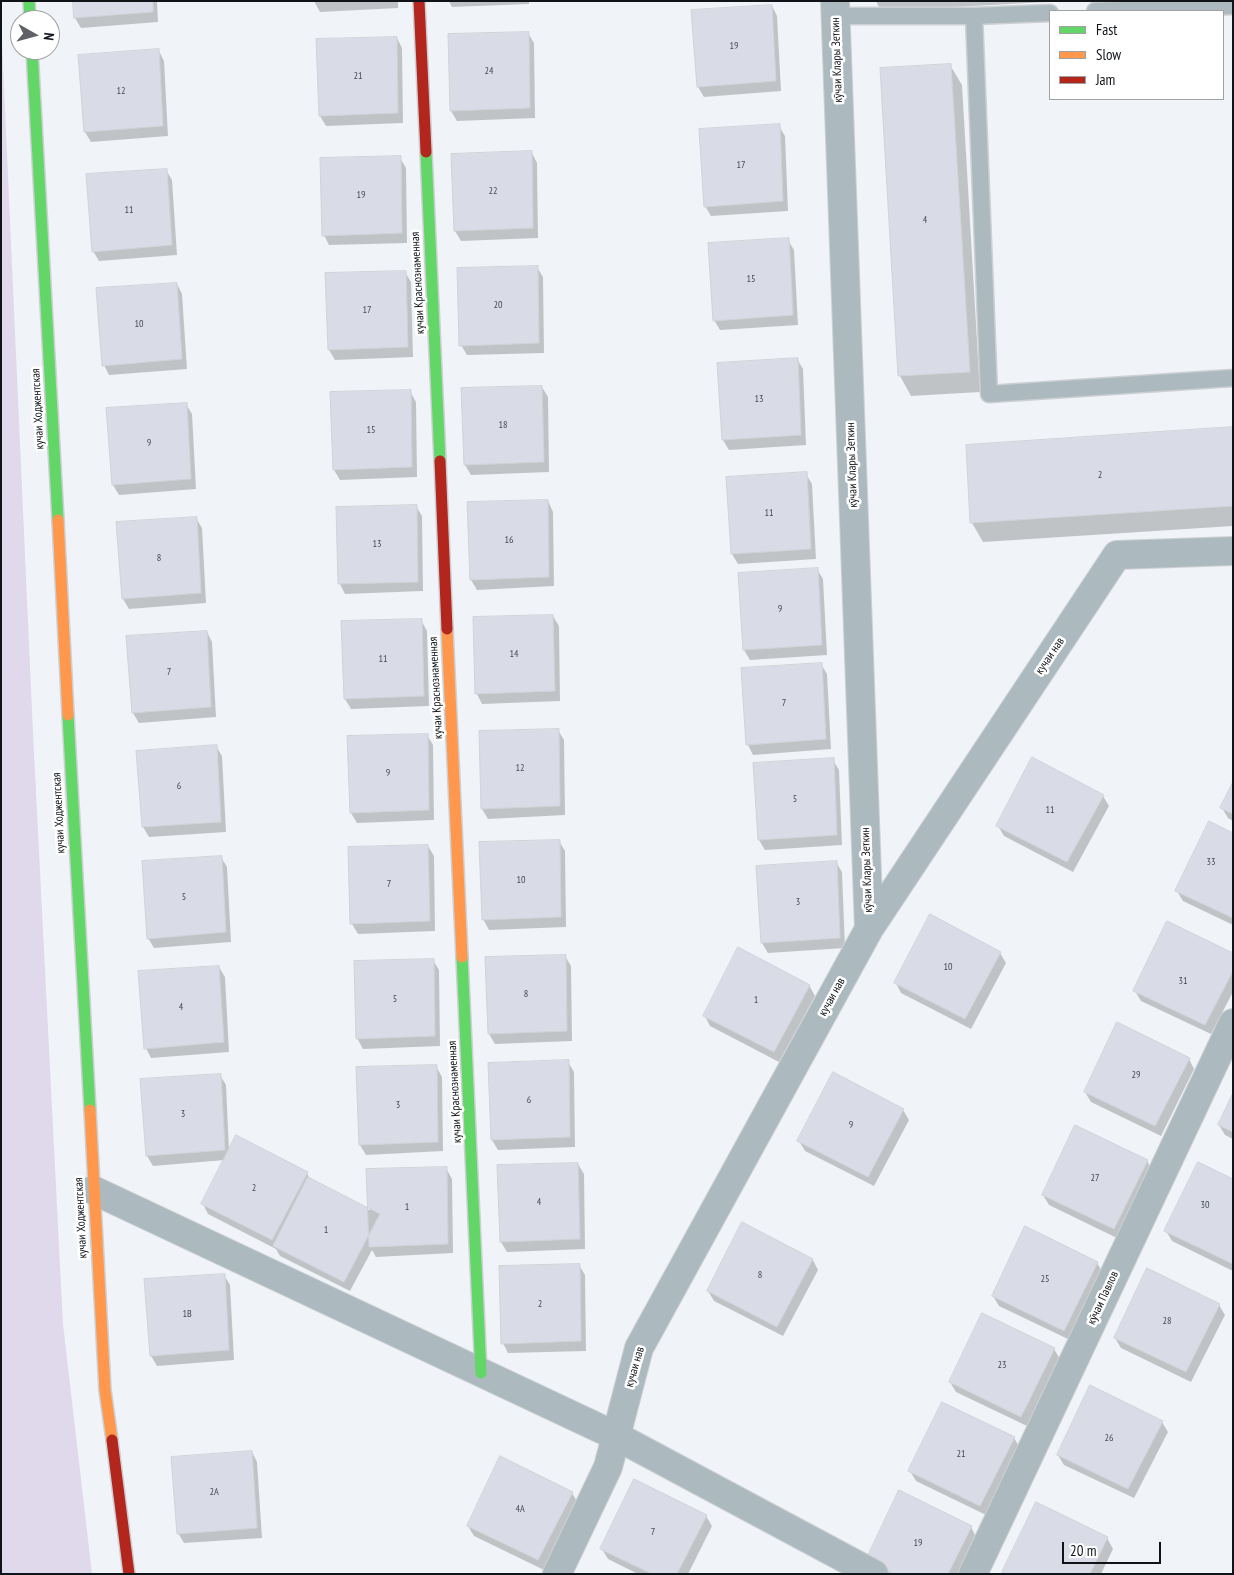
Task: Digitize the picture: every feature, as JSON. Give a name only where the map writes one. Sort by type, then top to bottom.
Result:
[{"type":"main road","name":"кучаи Краснознаменная","points":[[418,1],[481,1373]]},
{"type":"main road","name":"кучаи Ходжентская","points":[[33,60],[105,1390],[129,1574]]},
{"type":"street","name":"кӯчаи Клары Зеткин","points":[[836,8],[869,929]]},
{"type":"street","name":"кучаи нав","points":[[558,1574],[608,1467],[639,1348],[869,929],[1117,555],[1233,552]]},
{"type":"street","name":"кӯчаи Павлов","points":[[973,1574],[1233,1023]]},
{"type":"street","points":[[94,1190],[616,1436],[874,1574]]},
{"type":"lane","points":[[1123,10],[1233,6]]},
{"type":"lane","points":[[836,8],[974,16],[1049,13]]},
{"type":"lane","points":[[974,16],[989,394],[1233,378]]},
{"type":"shaded area","points":[[1,20],[33,733],[63,1324],[92,1574],[1,1574]]},
{"type":"building","points":[[73,1],[153,1],[153,12],[74,18]]},
{"type":"building","points":[[772,5],[776,81],[697,87],[691,10]]},
{"type":"building","points":[[529,32],[530,108],[450,111],[448,34]]},
{"type":"building","points":[[397,37],[398,113],[319,116],[316,39]]},
{"type":"building","points":[[159,49],[163,126],[84,132],[78,55]]},
{"type":"building","points":[[951,64],[970,372],[898,376],[880,68]]},
{"type":"building","points":[[780,124],[783,201],[704,207],[699,129]]},
{"type":"building","points":[[532,151],[533,228],[454,231],[451,154]]},
{"type":"building","points":[[401,156],[402,233],[322,236],[320,158]]},
{"type":"building","points":[[167,169],[172,245],[92,252],[86,174]]},
{"type":"building","points":[[789,238],[793,315],[713,321],[708,243]]},
{"type":"building","points":[[538,266],[539,343],[459,346],[457,268]]},
{"type":"building","points":[[406,271],[408,347],[328,350],[325,273]]},
{"type":"building","points":[[177,283],[182,359],[102,366],[96,288]]},
{"type":"building","points":[[798,358],[801,435],[722,440],[717,363]]},
{"type":"building","points":[[542,386],[544,462],[464,465],[461,388]]},
{"type":"building","points":[[411,390],[412,467],[333,470],[330,392]]},
{"type":"building","points":[[187,403],[191,479],[112,485],[106,408]]},
{"type":"building","points":[[1233,427],[1233,506],[970,523],[966,445]]},
{"type":"building","points":[[807,472],[811,549],[731,554],[726,477]]},
{"type":"building","points":[[548,500],[549,577],[470,580],[467,502]]},
{"type":"building","points":[[417,505],[418,582],[338,584],[336,507]]},
{"type":"building","points":[[197,517],[201,593],[122,599],[116,522]]},
{"type":"building","points":[[818,568],[822,645],[743,650],[738,573]]},
{"type":"building","points":[[553,615],[555,691],[475,694],[473,617]]},
{"type":"building","points":[[422,619],[424,696],[344,699],[341,621]]},
{"type":"building","points":[[207,631],[211,707],[132,713],[126,636]]},
{"type":"building","points":[[822,663],[826,739],[746,745],[741,668]]},
{"type":"building","points":[[559,729],[560,806],[481,809],[479,731]]},
{"type":"building","points":[[428,734],[429,810],[350,813],[347,736]]},
{"type":"building","points":[[217,745],[221,822],[142,827],[136,751]]},
{"type":"building","points":[[1032,757],[1104,795],[1067,862],[996,826]]},
{"type":"building","points":[[834,758],[837,835],[758,840],[753,763]]},
{"type":"building","points":[[1233,782],[1233,814],[1220,808]]},
{"type":"building","points":[[1209,821],[1233,833],[1233,918],[1175,891]]},
{"type":"building","points":[[560,840],[561,917],[482,920],[479,842]]},
{"type":"building","points":[[428,845],[430,921],[350,924],[348,847]]},
{"type":"building","points":[[222,856],[226,932],[147,939],[142,861]]},
{"type":"building","points":[[837,861],[840,938],[761,943],[756,866]]},
{"type":"building","points":[[930,914],[1001,952],[965,1019],[894,983]]},
{"type":"building","points":[[1167,921],[1233,953],[1233,971],[1205,1025],[1133,991]]},
{"type":"building","points":[[738,947],[810,985],[774,1052],[703,1016]]},
{"type":"building","points":[[566,955],[567,1031],[488,1034],[485,957]]},
{"type":"building","points":[[434,959],[435,1036],[356,1039],[354,961]]},
{"type":"building","points":[[219,966],[224,1042],[144,1049],[138,971]]},
{"type":"building","points":[[1117,1022],[1190,1058],[1155,1126],[1084,1092]]},
{"type":"building","points":[[569,1060],[570,1137],[491,1140],[488,1063]]},
{"type":"building","points":[[437,1065],[438,1142],[359,1145],[356,1067]]},
{"type":"building","points":[[833,1072],[904,1109],[868,1177],[797,1141]]},
{"type":"building","points":[[221,1074],[225,1150],[146,1156],[140,1079]]},
{"type":"building","points":[[1233,1093],[1233,1132],[1218,1125]]},
{"type":"building","points":[[1075,1125],[1148,1160],[1114,1229],[1042,1195]]},
{"type":"building","points":[[236,1135],[308,1172],[272,1240],[201,1204]]},
{"type":"building","points":[[1198,1162],[1233,1179],[1233,1264],[1164,1231]]},
{"type":"building","points":[[578,1163],[580,1239],[500,1242],[497,1165]]},
{"type":"building","points":[[447,1167],[448,1244],[369,1247],[366,1169]]},
{"type":"building","points":[[308,1177],[380,1214],[344,1282],[273,1246]]},
{"type":"building","points":[[742,1222],[813,1259],[777,1327],[707,1291]]},
{"type":"building","points":[[1025,1226],[1098,1262],[1064,1331],[992,1296]]},
{"type":"building","points":[[580,1264],[581,1341],[501,1344],[499,1266]]},
{"type":"building","points":[[1147,1268],[1220,1304],[1186,1372],[1114,1338]]},
{"type":"building","points":[[225,1274],[229,1350],[150,1356],[144,1279]]},
{"type":"building","points":[[982,1313],[1055,1348],[1021,1417],[949,1382]]},
{"type":"building","points":[[1090,1385],[1163,1421],[1128,1489],[1057,1455]]},
{"type":"building","points":[[942,1402],[1015,1437],[980,1506],[908,1471]]},
{"type":"building","points":[[252,1451],[257,1528],[177,1534],[171,1457]]},
{"type":"building","points":[[500,1456],[573,1492],[538,1560],[467,1526]]},
{"type":"building","points":[[634,1479],[707,1515],[677,1574],[652,1574],[600,1549]]},
{"type":"building","points":[[899,1490],[972,1526],[948,1574],[894,1574],[866,1560]]},
{"type":"building","points":[[1036,1502],[1108,1537],[1090,1574],[1007,1574],[1002,1572]]},
{"type":"traffic: fast","points":[[29,1],[29,10]]},
{"type":"traffic: fast","points":[[33,60],[58,520]]},
{"type":"traffic: fast","points":[[426,152],[440,461]]},
{"type":"traffic: fast","points":[[68,715],[90,1110]]},
{"type":"traffic: fast","points":[[462,957],[481,1373]]},
{"type":"traffic: slow","points":[[58,520],[68,715]]},
{"type":"traffic: slow","points":[[447,629],[462,957]]},
{"type":"traffic: slow","points":[[90,1110],[105,1390],[112,1440]]},
{"type":"traffic: jam","points":[[419,1],[426,152]]},
{"type":"traffic: jam","points":[[440,461],[447,629]]},
{"type":"traffic: jam","points":[[112,1440],[129,1574]]}]
